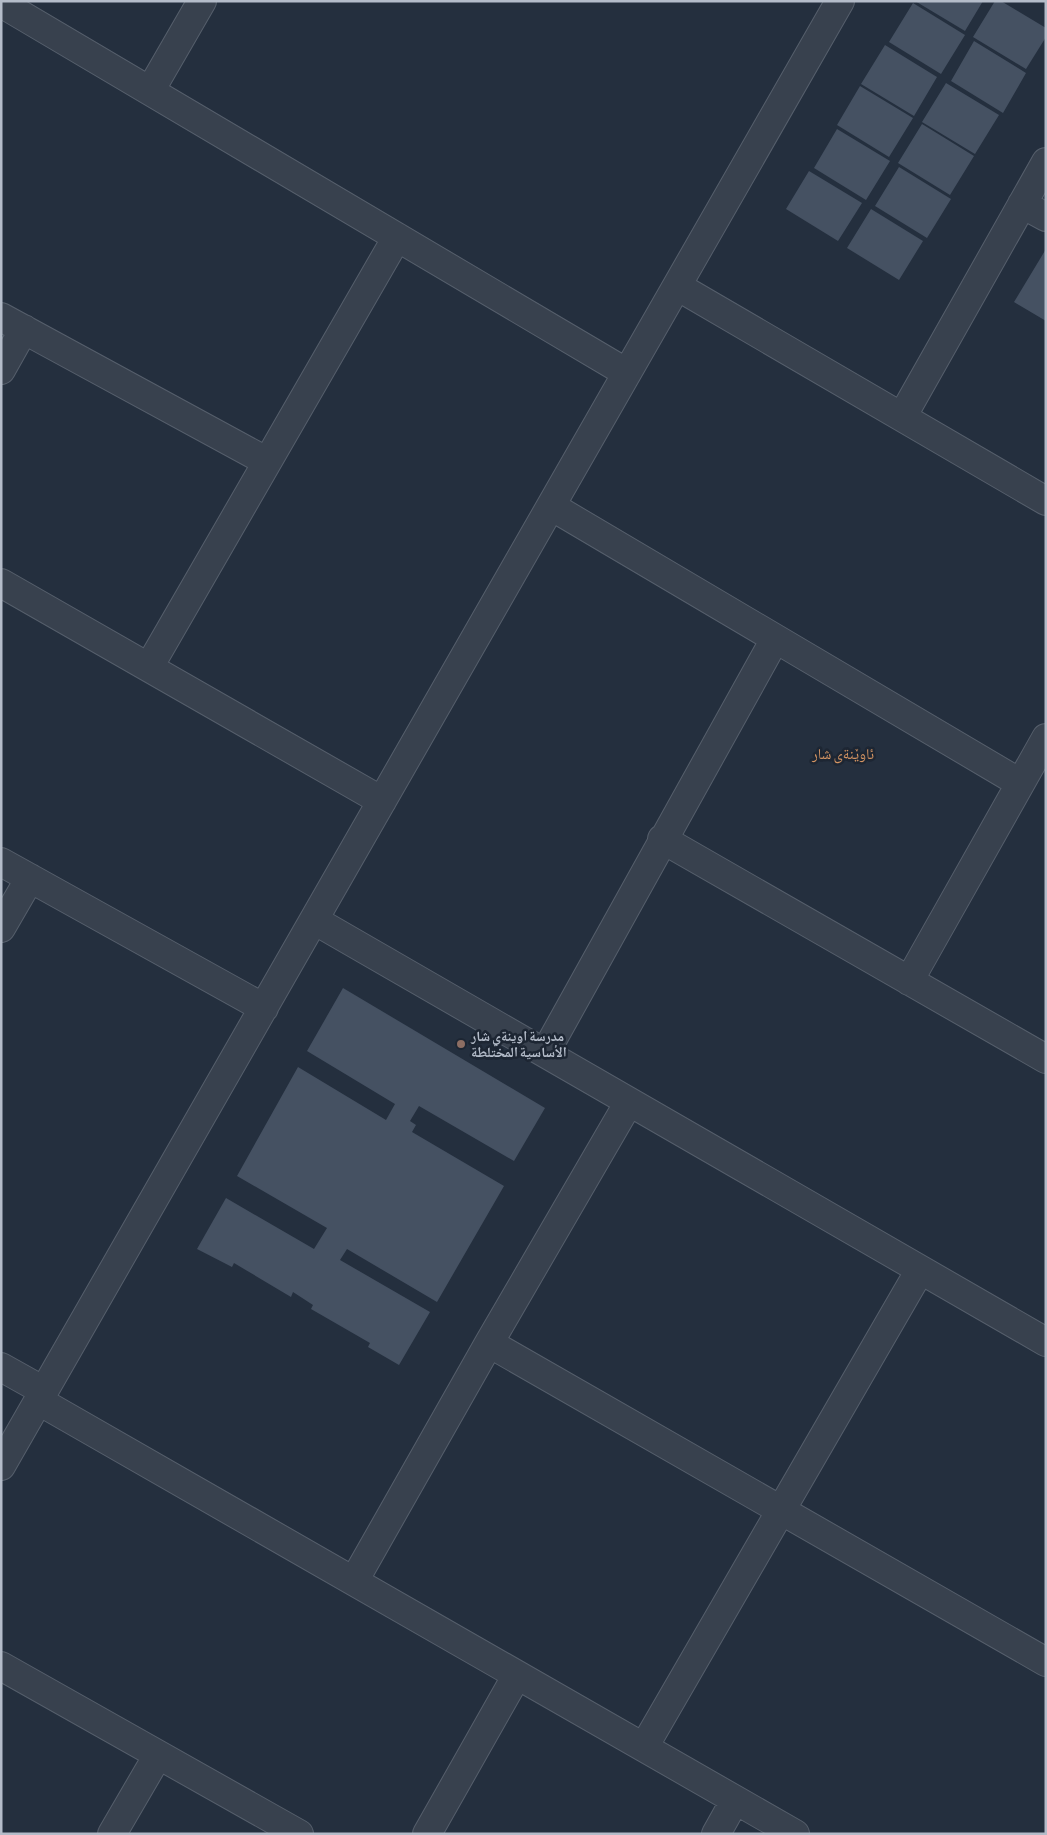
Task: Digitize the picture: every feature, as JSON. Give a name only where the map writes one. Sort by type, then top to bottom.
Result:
[{"type":"street","points":[[150,91],[202,1]]},
{"type":"street","points":[[1,1466],[840,1]]},
{"type":"street","points":[[1,3],[627,373]]},
{"type":"street","points":[[902,417],[1046,162]]},
{"type":"street","points":[[1022,204],[1046,217]]},
{"type":"street","points":[[148,667],[396,237]]},
{"type":"street","points":[[677,286],[1046,501]]},
{"type":"street","points":[[1,370],[13,323],[266,461]]},
{"type":"street","points":[[551,506],[1020,784]]},
{"type":"street","points":[[1,583],[382,801]]},
{"type":"street","points":[[545,1053],[662,839],[775,639]]},
{"type":"street","points":[[909,981],[1046,738]]},
{"type":"street","points":[[662,839],[1046,1059]]},
{"type":"street","points":[[1,862],[264,1008]]},
{"type":"street","points":[[1,928],[30,878]]},
{"type":"street","points":[[314,920],[1046,1342]]},
{"type":"street","points":[[354,1581],[488,1343],[629,1102]]},
{"type":"street","points":[[644,1748],[920,1270]]},
{"type":"street","points":[[488,1343],[1046,1662]]},
{"type":"street","points":[[1,1367],[42,1396],[354,1581],[795,1834]]},
{"type":"street","points":[[1,1666],[300,1834]]},
{"type":"street","points":[[427,1834],[517,1675]]},
{"type":"street","points":[[112,1834],[158,1754]]},
{"type":"street","points":[[716,1834],[735,1800]]},
{"type":"building","points":[[915,1],[983,1],[965,31]]},
{"type":"building","points":[[995,1],[1001,1],[1046,28],[1046,37],[1026,69],[973,37]]},
{"type":"building","points":[[913,3],[965,35],[941,74],[889,42]]},
{"type":"building","points":[[974,41],[1026,73],[1003,113],[951,81]]},
{"type":"building","points":[[885,45],[937,77],[914,116],[861,84]]},
{"type":"building","points":[[946,83],[999,115],[975,154],[922,122]]},
{"type":"building","points":[[860,86],[913,118],[889,157],[837,125]]},
{"type":"building","points":[[922,124],[974,156],[950,195],[898,163]]},
{"type":"building","points":[[837,129],[890,161],[866,200],[814,168]]},
{"type":"building","points":[[899,167],[951,199],[927,238],[875,206]]},
{"type":"building","points":[[809,171],[862,203],[838,241],[786,209]]},
{"type":"building","points":[[871,209],[923,241],[899,280],[847,248]]},
{"type":"building","points":[[1046,249],[1046,321],[1014,302]]},
{"type":"building","points":[[343,988],[545,1108],[514,1161],[419,1106],[410,1121],[416,1125],[412,1132],[504,1186],[437,1302],[347,1249],[340,1260],[430,1312],[399,1365],[368,1347],[370,1343],[311,1309],[313,1305],[293,1292],[291,1297],[234,1263],[232,1267],[197,1249],[226,1198],[314,1249],[327,1228],[237,1176],[298,1067],[386,1120],[395,1104],[307,1051]]},
{"type":"place","name":"مدرسة اوينةي شار الأساسية المختلطة","points":[[461,1044]]},
{"type":"district","name":"ئاوێنةی شار","points":[[843,753]]}]
